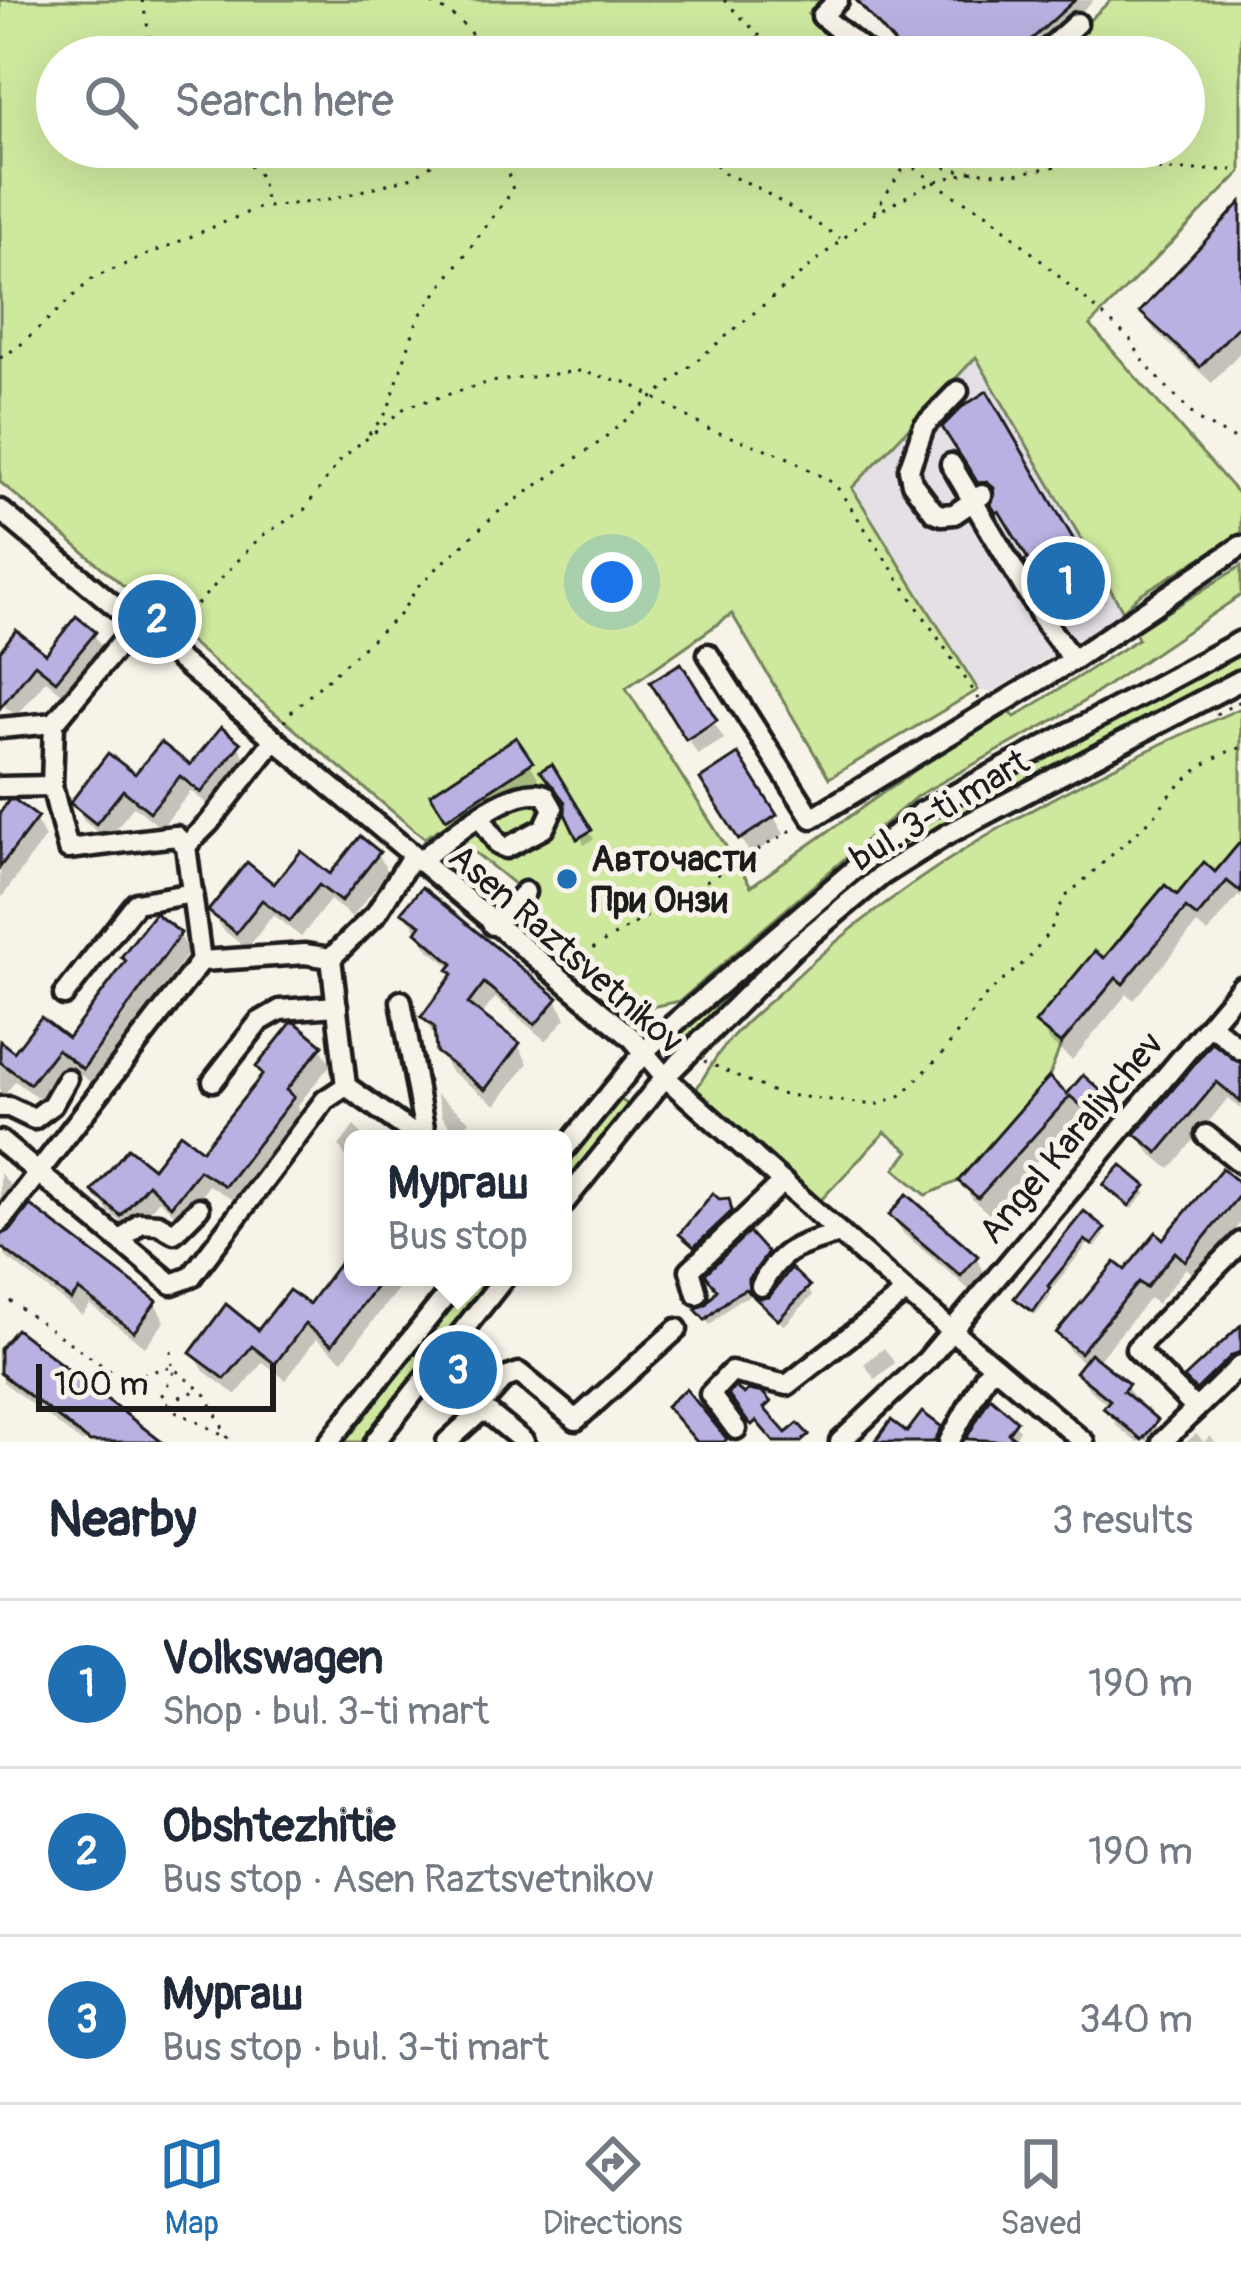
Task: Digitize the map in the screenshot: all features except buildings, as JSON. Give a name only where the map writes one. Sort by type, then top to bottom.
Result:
[{"type":"street","points":[[838,0],[822,16],[846,36]]},
{"type":"street","points":[[1062,36],[1077,23]]},
{"type":"street","points":[[958,391],[924,426],[910,469],[912,482],[934,512],[954,514],[978,498]]},
{"type":"street","points":[[951,464],[978,498],[1046,624],[1073,660]]},
{"type":"street","name":"Asen Raztsvetnikov","points":[[0,511],[646,1050],[664,1077],[1084,1442]]},
{"type":"street","points":[[708,654],[812,818],[1073,660],[1241,546]]},
{"type":"street","points":[[0,1222],[201,961],[186,846],[176,836],[68,849],[52,786],[54,722],[137,623]]},
{"type":"street","name":"bul. 3-ti mart","points":[[572,1140],[646,1050],[920,813],[1241,641]]},
{"type":"street","name":"bul. 3-ti mart","points":[[572,1193],[664,1077],[793,950],[881,876],[946,836],[1241,680]]},
{"type":"street","points":[[0,728],[54,722]]},
{"type":"street","points":[[186,846],[274,740]]},
{"type":"street","points":[[0,787],[52,786]]},
{"type":"street","points":[[331,958],[376,914],[415,859],[480,816]]},
{"type":"street","points":[[493,925],[525,892]]},
{"type":"street","points":[[64,995],[136,902],[194,893]]},
{"type":"street","points":[[201,961],[305,954],[331,958]]},
{"type":"street","points":[[331,958],[346,1086],[411,1130]]},
{"type":"street","name":"Angel Karaliychev","points":[[840,1442],[927,1360],[1241,987]]},
{"type":"street","points":[[401,1001],[422,1130]]},
{"type":"street","points":[[213,1081],[259,1022],[280,1010],[337,1006]]},
{"type":"street","points":[[1210,1024],[1241,1050]]},
{"type":"street","points":[[0,1108],[9,1107],[34,1119],[52,1106],[67,1079]]},
{"type":"street","points":[[0,1141],[172,1284],[191,1277],[325,1100],[346,1086]]},
{"type":"street","points":[[1206,1135],[1241,1163]]},
{"type":"street","points":[[697,1294],[690,1270],[783,1182]]},
{"type":"street","points":[[122,1241],[140,1223],[174,1233],[199,1208]]},
{"type":"street","points":[[760,1286],[789,1250],[840,1233]]},
{"type":"street","points":[[1196,1409],[1136,1348],[1241,1242]]},
{"type":"street","points":[[329,1442],[454,1286]]},
{"type":"street","points":[[375,1442],[499,1286]]},
{"type":"street","points":[[736,1430],[710,1394],[718,1382],[731,1372],[745,1372],[788,1385],[906,1292]]},
{"type":"street","points":[[447,1442],[506,1378],[519,1373],[576,1420],[677,1329]]},
{"type":"street","points":[[1162,1442],[1241,1365]]},
{"type":"street","points":[[949,1442],[995,1366]]},
{"type":"street","points":[[470,1417],[479,1412],[490,1414],[524,1442]]},
{"type":"path","points":[[142,0],[150,36]]},
{"type":"path","points":[[379,0],[398,0]]},
{"type":"path","points":[[420,0],[457,16],[474,36]]},
{"type":"path","points":[[724,0],[760,36]]},
{"type":"path","points":[[253,168],[261,177],[266,208]]},
{"type":"path","points":[[0,358],[93,278],[220,222],[266,208],[328,200],[413,177],[427,168]]},
{"type":"path","points":[[365,440],[386,412],[418,319],[513,190],[508,168]]},
{"type":"path","points":[[719,168],[842,239]]},
{"type":"path","points":[[870,216],[902,168]]},
{"type":"path","points":[[915,168],[988,214],[1031,250],[1130,339],[1145,364],[1198,420],[1241,442]]},
{"type":"path","points":[[948,168],[1015,174],[1046,168]]},
{"type":"path","points":[[1152,168],[1241,170]]},
{"type":"path","points":[[274,740],[290,713],[401,613],[419,585],[496,513],[558,474],[654,398],[870,216],[933,182],[974,171]]},
{"type":"path","points":[[163,644],[181,617],[260,537],[304,510],[342,458],[406,407],[508,379],[579,371],[628,383],[708,429],[783,455],[835,484],[986,711]]},
{"type":"path","points":[[1199,721],[1241,701]]},
{"type":"path","points":[[687,1096],[696,1084],[701,1060],[778,1094],[875,1105],[902,1095],[944,1052],[982,999],[1029,958],[1051,929],[1064,898],[1154,817],[1164,800],[1204,767],[1241,748]]},
{"type":"path","points":[[552,973],[812,818]]},
{"type":"path","points":[[0,1294],[113,1373],[133,1376],[174,1368],[200,1389],[230,1442]]},
{"type":"path","points":[[171,1351],[174,1368],[161,1397],[223,1431]]},
{"type":"path","points":[[171,1406],[180,1396],[200,1389]]},
{"type":"path","points":[[220,1442],[223,1431]]},
{"type":"shaded area","points":[[976,356],[1123,611],[992,692],[978,690],[851,488]]},
{"type":"green space","points":[[0,0],[821,0],[808,14],[834,36],[36,36],[36,168],[1205,168],[1205,36],[1072,36],[1111,0],[1241,0],[1241,172],[1090,325],[1241,497],[1241,534],[1139,595],[1123,611],[976,357],[852,488],[978,690],[829,778],[732,614],[626,688],[751,886],[969,732],[1006,709],[1015,717],[1138,639],[1135,632],[1241,566],[1241,595],[1068,712],[917,796],[680,1001],[631,1011],[540,936],[529,896],[443,827],[424,838],[0,482]]},
{"type":"green space","points":[[1241,641],[1241,680],[881,876],[690,1051],[668,1029],[920,813]]},
{"type":"green space","points":[[1241,708],[1241,841],[1215,872],[1204,863],[1177,895],[1165,885],[1104,958],[1095,952],[1036,1023],[1061,1044],[1049,1077],[958,1181],[926,1195],[895,1169],[909,1151],[885,1132],[820,1201],[693,1094],[744,1025],[833,945],[941,864],[1058,796]]},
{"type":"green space","points":[[611,1093],[637,1111],[572,1194],[572,1141]]},
{"type":"green space","points":[[455,1286],[499,1286],[375,1442],[329,1442]]},
{"type":"place","name":"Volkswagen","points":[[1066,581]]},
{"type":"place","name":"Obshtezhitie","points":[[157,619]]},
{"type":"place","name":"Авточасти При Онзи","points":[[567,879]]},
{"type":"place","name":"Мургаш","points":[[458,1370]]}]
